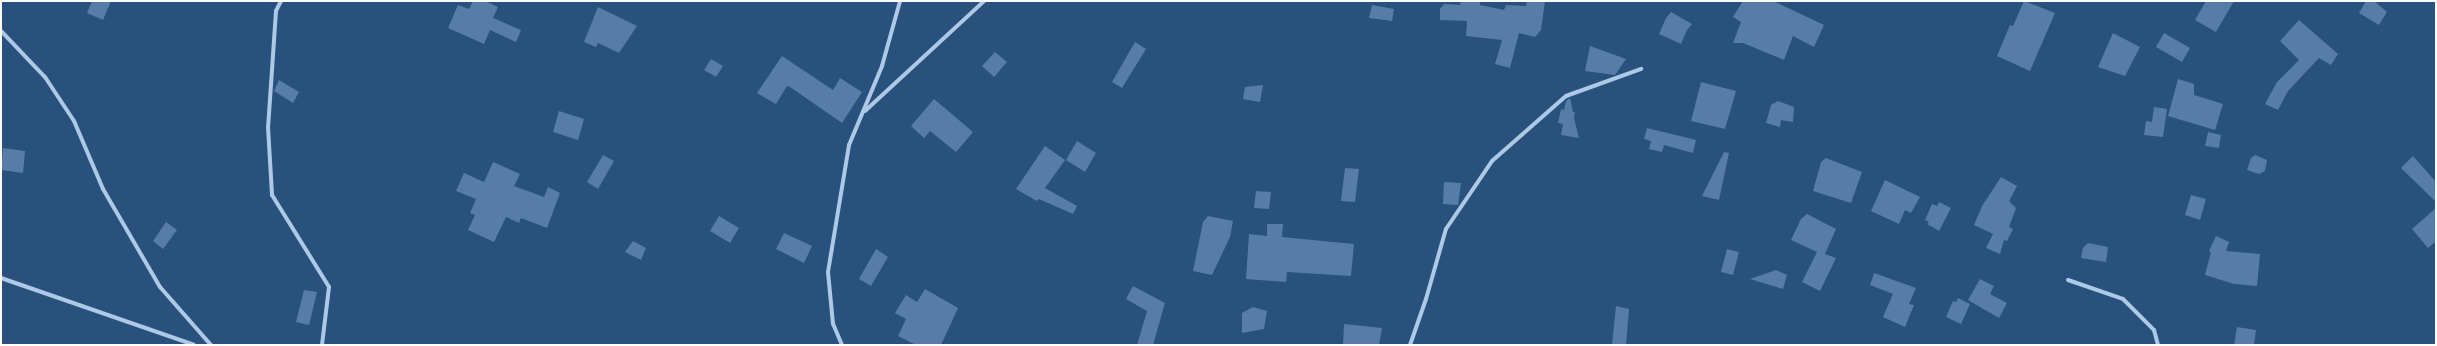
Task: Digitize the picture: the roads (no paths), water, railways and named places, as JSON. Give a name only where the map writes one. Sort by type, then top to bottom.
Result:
[{"type":"street","points":[[281,1],[276,11],[268,127],[272,195],[329,286],[322,345]]},
{"type":"street","points":[[842,345],[833,324],[828,272],[849,145],[882,66],[900,1]]},
{"type":"street","points":[[863,112],[984,1]]},
{"type":"street","points":[[1,31],[45,77],[74,121],[102,190],[160,287],[211,345]]},
{"type":"street","points":[[1410,345],[1426,299],[1446,229],[1492,161],[1566,96],[1641,69]]},
{"type":"street","points":[[1,278],[194,345]]},
{"type":"street","points":[[2068,280],[2123,299],[2154,330],[2158,345]]}]
